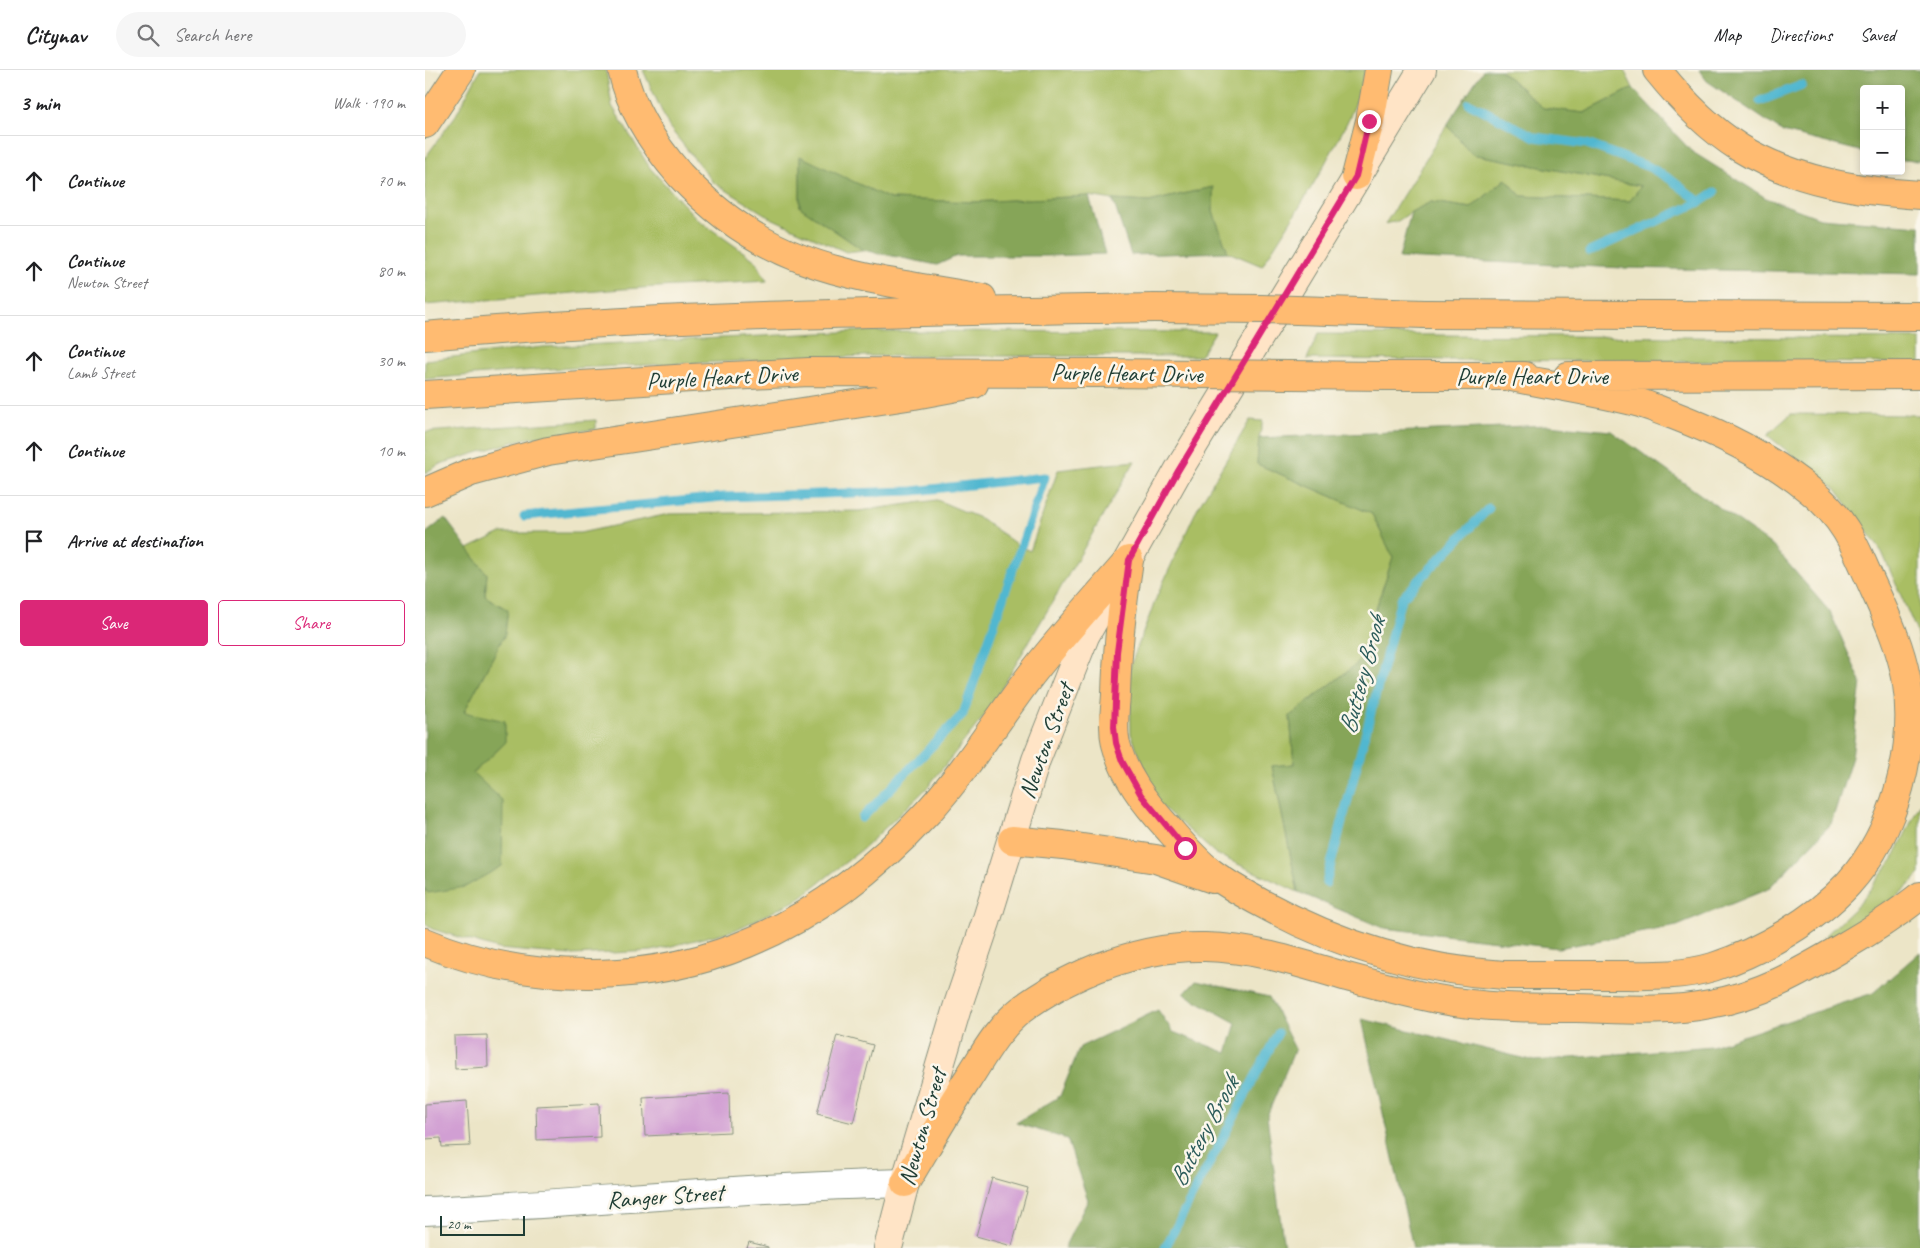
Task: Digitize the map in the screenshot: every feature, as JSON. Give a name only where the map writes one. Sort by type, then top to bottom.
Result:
[{"type":"main road","points":[[425,124],[461,70]]},
{"type":"main road","points":[[622,70],[634,107],[649,136],[692,188],[719,212],[749,234],[781,252],[838,272],[1045,310]]},
{"type":"main road","points":[[1356,176],[1379,70]]},
{"type":"main road","name":"Newton Street","points":[[888,1248],[957,1008],[1036,760],[1081,645],[1178,471],[1422,70]]},
{"type":"main road","points":[[1657,70],[1705,122],[1741,148],[1773,164],[1808,177],[1844,186],[1885,193],[1920,195]]},
{"type":"main road","points":[[425,336],[545,326],[794,315],[1154,308],[1425,314],[1920,316]]},
{"type":"main road","name":"Purple Heart Drive","points":[[425,396],[809,372],[1102,372],[1386,376],[1920,375]]},
{"type":"main road","points":[[425,492],[471,472],[508,460],[548,451],[914,395],[1033,372]]},
{"type":"main road","points":[[1129,560],[1117,652],[1114,727],[1116,743],[1130,779],[1151,809],[1198,861],[1229,884],[1317,931],[1355,945],[1426,964],[1463,971],[1504,976],[1666,975],[1698,970],[1733,960],[1799,925],[1826,905],[1850,882],[1876,843],[1889,815],[1904,768],[1910,734],[1908,696],[1903,662],[1891,624],[1855,543],[1846,528],[1818,498],[1764,458],[1713,431],[1637,402],[1507,376]]},
{"type":"main road","points":[[425,942],[443,950],[488,962],[538,972],[590,975],[641,972],[691,962],[742,946],[789,925],[839,893],[885,854],[928,812],[964,767],[1032,673],[1129,560]]},
{"type":"main road","points":[[1012,840],[1063,845],[1156,859],[1229,884]]},
{"type":"main road","points":[[905,1184],[938,1126],[1008,1021],[1034,1000],[1061,984],[1123,959],[1157,951],[1207,947],[1276,956],[1391,989],[1465,1004],[1521,1008],[1673,1009],[1732,999],[1796,975],[1868,932],[1920,896]]},
{"type":"street","name":"Ranger Street","points":[[425,1211],[536,1206],[821,1186],[905,1184]]},
{"type":"green space","points":[[480,70],[606,70],[612,106],[650,168],[697,219],[756,261],[767,281],[622,289],[425,305],[425,158],[456,115]]},
{"type":"green space","points":[[643,70],[1365,70],[1355,104],[1339,137],[1304,199],[1262,266],[1228,252],[1213,212],[1213,187],[1149,202],[1113,200],[1089,196],[973,202],[890,199],[800,157],[800,207],[863,250],[846,252],[771,218],[713,182],[669,127]]},
{"type":"green space","points":[[1483,70],[1500,70],[1543,108],[1584,113],[1633,88],[1691,151],[1766,198],[1820,218],[1920,226],[1920,274],[1623,268],[1399,258],[1411,212],[1431,202],[1471,208],[1506,179],[1521,196],[1630,201],[1641,186],[1472,154],[1447,125]]},
{"type":"green space","points":[[1500,70],[1624,70],[1633,88],[1584,113],[1543,108]]},
{"type":"green space","points":[[1699,70],[1920,70],[1920,161],[1905,160],[1905,85],[1860,85],[1860,151],[1783,132],[1707,81]]},
{"type":"green space","points":[[1447,125],[1472,154],[1641,186],[1630,201],[1521,196],[1506,179],[1471,208],[1431,202],[1398,221],[1385,224]]},
{"type":"green space","points":[[800,156],[890,199],[973,202],[1089,196],[1105,254],[957,256],[937,265],[863,250],[800,207]]},
{"type":"green space","points":[[1213,187],[1213,212],[1228,252],[1131,255],[1113,200],[1149,202]]},
{"type":"green space","points":[[861,331],[1215,332],[1200,356],[866,356],[547,369],[425,379],[425,360],[543,347]]},
{"type":"green space","points":[[1318,334],[1920,339],[1920,363],[1307,359]]},
{"type":"green space","points":[[1791,414],[1920,415],[1920,652],[1916,630],[1882,552],[1836,489],[1767,435]]},
{"type":"green space","points":[[596,420],[596,429],[523,439],[440,464],[425,473],[425,432]]},
{"type":"green space","points":[[1250,420],[1263,421],[1259,438],[1257,464],[1372,514],[1393,557],[1358,663],[1290,716],[1294,764],[1272,766],[1298,892],[1216,854],[1159,804],[1131,734],[1130,667],[1157,596],[1197,509]]},
{"type":"green space","points":[[1548,425],[1611,431],[1773,546],[1830,612],[1861,682],[1852,757],[1831,824],[1768,889],[1677,926],[1558,948],[1383,928],[1298,892],[1272,766],[1294,764],[1290,716],[1358,663],[1393,557],[1372,514],[1257,464],[1259,438]]},
{"type":"green space","points":[[1135,461],[989,710],[926,789],[864,848],[797,900],[735,930],[652,951],[572,955],[498,949],[432,929],[425,924],[425,889],[428,893],[473,773],[505,743],[464,712],[505,634],[485,596],[487,574],[468,549],[501,533],[580,533],[669,514],[859,511],[937,500],[982,519],[1016,544],[1030,551],[1058,470]]},
{"type":"green space","points":[[445,518],[487,574],[485,596],[508,610],[505,634],[464,712],[505,721],[505,743],[473,773],[503,801],[502,866],[465,887],[428,893],[425,889],[425,534]]},
{"type":"green space","points":[[1920,804],[1920,874],[1877,912],[1829,944],[1825,936],[1858,905],[1893,859]]},
{"type":"green space","points":[[1920,952],[1920,1248],[1413,1248],[1362,1019],[1535,1061],[1712,1046],[1873,993]]},
{"type":"green space","points":[[1196,981],[1269,997],[1295,1049],[1267,1116],[1284,1248],[1064,1248],[1088,1200],[1067,1139],[1016,1123],[1060,1096],[1080,1047],[1158,1010],[1173,1032],[1227,1053],[1236,1023],[1184,994]]},
{"type":"building","points":[[487,1035],[488,1067],[455,1069],[454,1036]]},
{"type":"building","points":[[837,1035],[873,1045],[853,1123],[817,1114]]},
{"type":"building","points":[[729,1093],[730,1132],[645,1136],[643,1098]]},
{"type":"building","points":[[467,1101],[470,1146],[442,1147],[441,1138],[425,1139],[425,1104]]},
{"type":"building","points":[[599,1103],[600,1137],[537,1140],[536,1106]]},
{"type":"building","points":[[992,1178],[1028,1188],[1012,1246],[976,1236]]},
{"type":"building","points":[[749,1242],[768,1247],[768,1248],[747,1248]]},
{"type":"waterway","name":"Buttery Brook","points":[[1760,101],[1802,85]]},
{"type":"waterway","points":[[1469,103],[1535,137],[1587,144],[1649,167],[1670,179],[1700,202]]},
{"type":"waterway","name":"Buttery Brook","points":[[1589,252],[1700,202],[1715,192]]},
{"type":"waterway","points":[[524,516],[723,497],[913,491],[1045,477],[963,714],[862,818]]},
{"type":"waterway","name":"Buttery Brook","points":[[1326,883],[1401,599],[1489,508]]},
{"type":"waterway","name":"Buttery Brook","points":[[1165,1248],[1278,1033]]},
{"type":"route","points":[[1185,848],[1151,809],[1130,779],[1116,743],[1114,727],[1119,622],[1129,560],[1178,471],[1356,176],[1369,121]]}]
